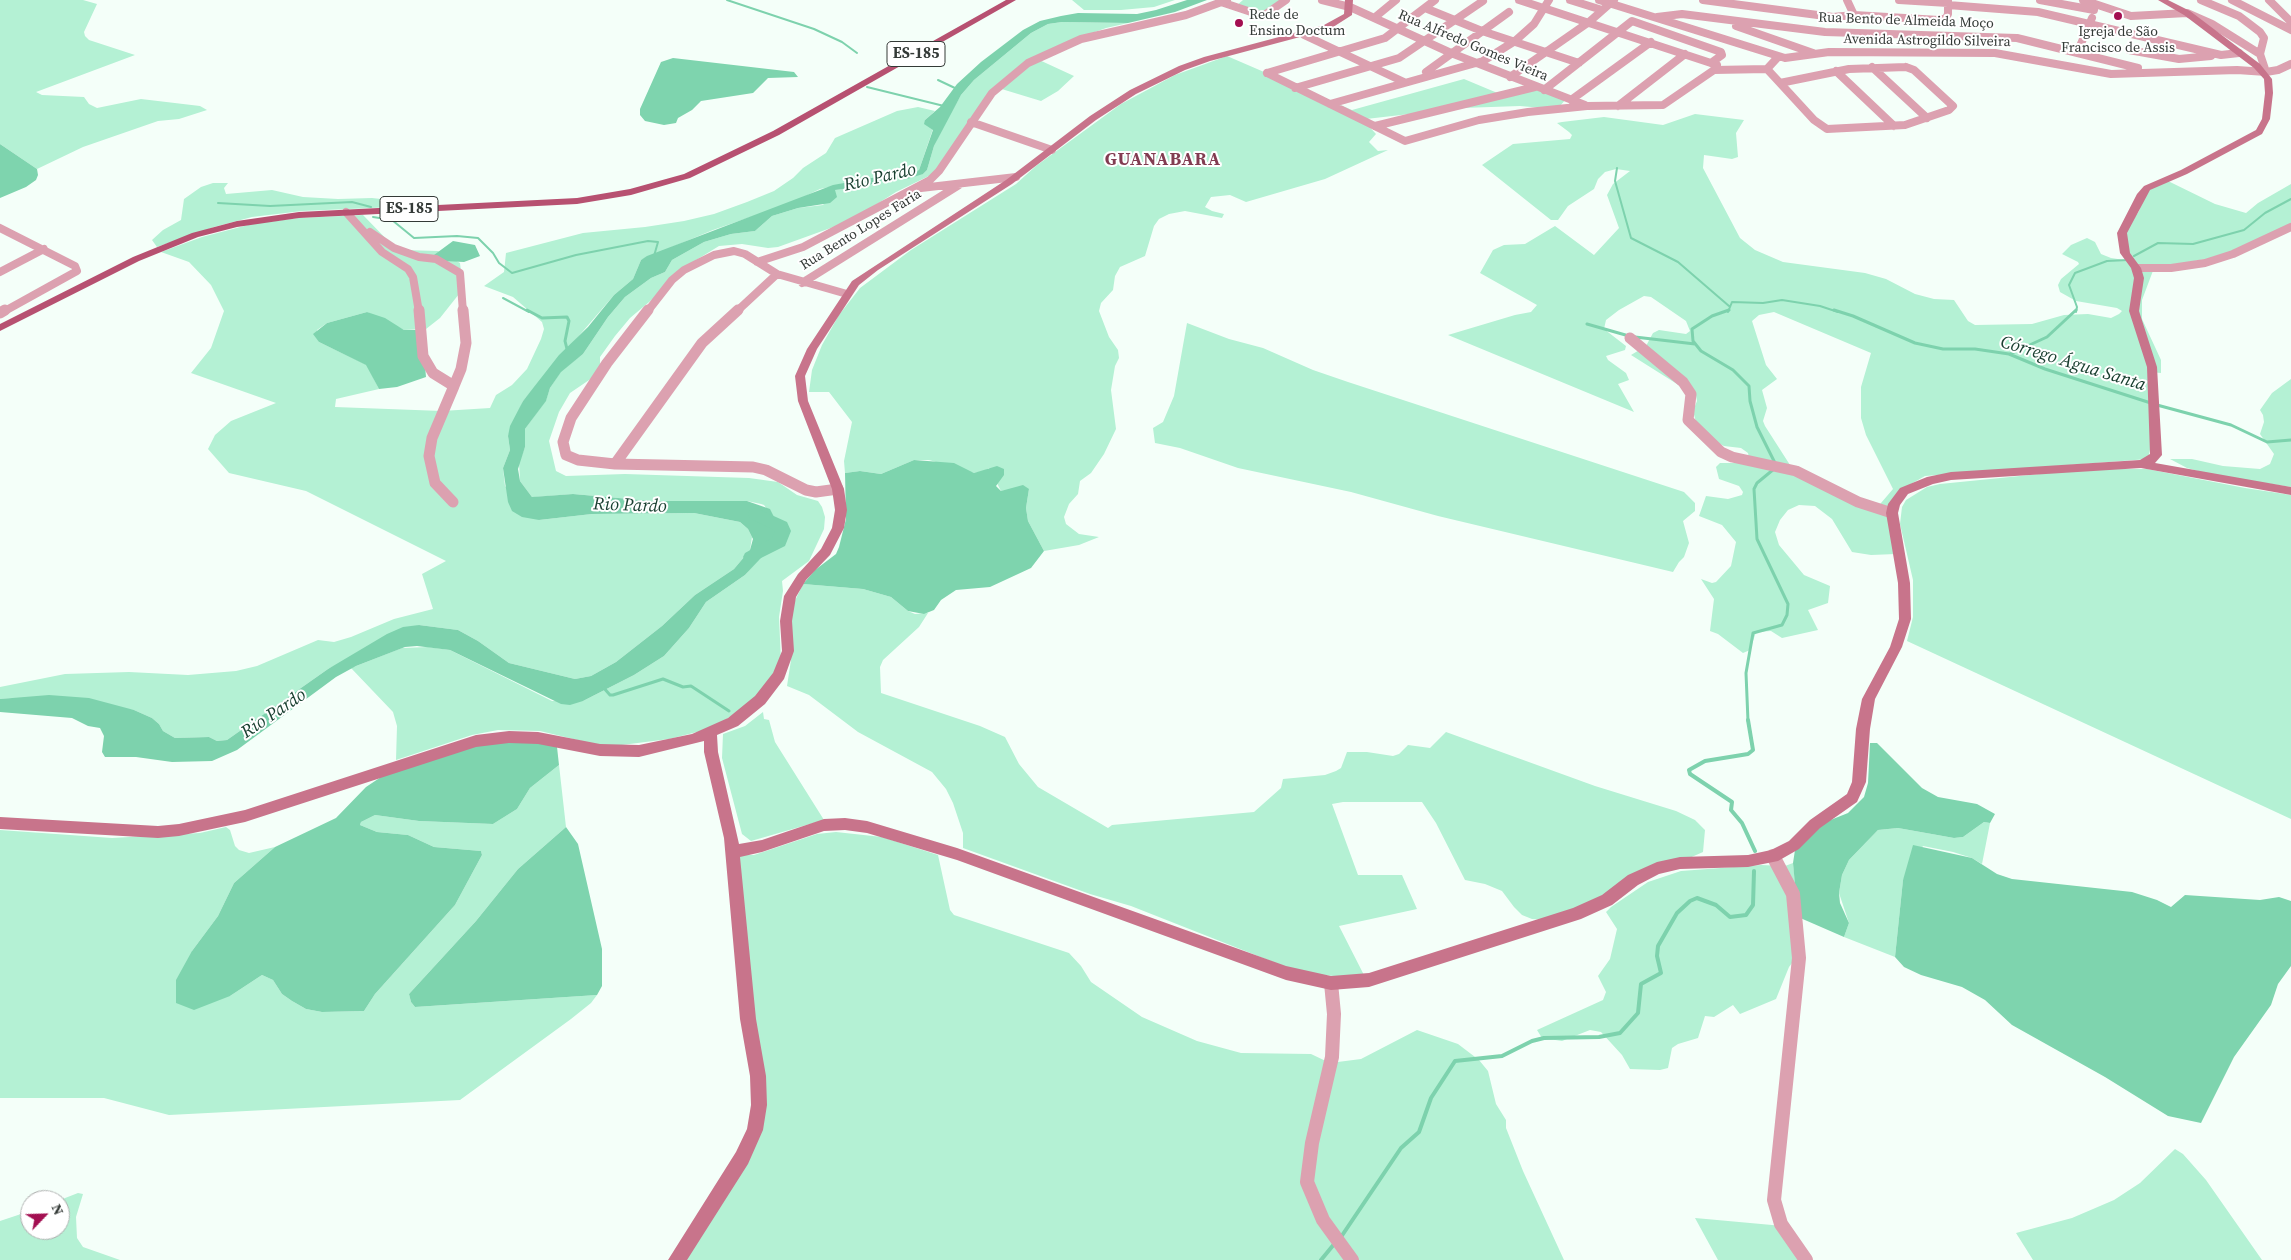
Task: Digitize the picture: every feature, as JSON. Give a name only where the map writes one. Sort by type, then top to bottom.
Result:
[{"type":"main road","name":"ES-185","points":[[0,328],[136,259],[195,235],[268,218],[346,212],[566,202],[631,192],[680,179],[714,165],[1012,0]]},
{"type":"street","points":[[758,262],[802,247],[930,180],[939,171],[971,122],[1003,82],[1019,69],[1051,52],[1081,39],[1186,15],[1224,1],[1263,16],[1286,0]]},
{"type":"street","name":"Rua Alfredo Gomes Vieira","points":[[1322,0],[1349,4],[1425,42],[1587,106]]},
{"type":"street","points":[[1374,18],[1396,0]]},
{"type":"street","points":[[1435,0],[1385,38],[1266,73],[1405,141],[1478,120],[1587,106],[1662,105],[1709,72],[1725,69],[1767,69],[1778,57]]},
{"type":"street","points":[[1519,0],[1681,52],[1725,69]]},
{"type":"street","points":[[1330,104],[1413,79],[1486,60],[1515,41],[1536,22],[1549,0]]},
{"type":"street","points":[[1570,0],[1602,10]]},
{"type":"street","name":"Avenida Astrogildo Silveira","points":[[1599,0],[1611,2],[1778,57],[1788,58],[1814,53],[1995,53],[2108,73],[2265,72],[2278,70],[2291,64]]},
{"type":"street","points":[[1703,0],[1833,17],[1854,15],[1939,20],[1946,18],[1948,3]]},
{"type":"street","points":[[1847,0],[1854,15]]},
{"type":"street","points":[[1899,0],[2038,12],[2221,54]]},
{"type":"street","points":[[2040,0],[2131,16],[2188,13],[2265,72]]},
{"type":"street","points":[[2083,0],[2119,14]]},
{"type":"street","points":[[2162,0],[2220,28],[2260,54]]},
{"type":"street","points":[[2201,0],[2238,16],[2260,32]]},
{"type":"street","points":[[2141,464],[2155,457],[2156,448],[2151,360],[2134,311],[2140,283],[2136,268],[2125,252],[2122,233],[2147,188],[2184,172],[2259,132],[2266,119],[2269,82],[2260,54],[2264,38],[2256,20],[2249,12],[2228,0]]},
{"type":"street","points":[[2232,0],[2291,30]]},
{"type":"street","points":[[2269,0],[2291,22]]},
{"type":"street","points":[[1295,88],[1374,67],[1403,56],[1483,1]]},
{"type":"street","points":[[1510,77],[1589,22],[1611,2]]},
{"type":"street","points":[[0,823],[158,832],[179,830],[245,816],[476,741],[509,737],[538,738],[600,750],[626,752],[652,749],[710,733],[743,715],[767,692],[779,675],[788,652],[786,621],[790,596],[802,577],[826,552],[835,537],[840,519],[838,489],[803,401],[800,376],[809,353],[855,283],[875,268],[1016,177],[1112,105],[1155,80],[1207,59],[1304,35],[1339,21],[1348,15],[1349,4]]},
{"type":"street","points":[[1425,8],[1482,31],[1579,63]]},
{"type":"street","points":[[2077,53],[2088,24],[2096,11]]},
{"type":"street","points":[[1413,79],[1431,70],[1451,53],[1510,12]]},
{"type":"street","name":"Rua Bento de Almeida Moço","points":[[1656,18],[1682,14],[1825,32],[2017,38],[2154,72]]},
{"type":"street","points":[[1706,16],[1814,53]]},
{"type":"street","points":[[2131,16],[2129,53],[2179,59],[2239,53]]},
{"type":"street","points":[[1544,90],[1618,31],[1634,21],[1721,52],[1722,55],[1711,63]]},
{"type":"street","points":[[1304,35],[1404,82]]},
{"type":"street","points":[[1618,106],[1681,52],[1690,40]]},
{"type":"street","points":[[1571,100],[1651,42]]},
{"type":"street","points":[[1767,69],[1779,83],[1823,128],[1894,126],[1915,123],[1949,110],[1953,106],[1914,70],[1901,67],[1872,67],[1836,71],[1779,83]]},
{"type":"street","points":[[1872,67],[1927,118]]},
{"type":"street","points":[[1836,71],[1894,126]]},
{"type":"street","points":[[1375,126],[1535,87]]},
{"type":"street","points":[[971,122],[1052,150]]},
{"type":"street","points":[[914,189],[1016,177]]},
{"type":"street","name":"Rua Bento Lopes Faria","points":[[802,283],[959,185]]},
{"type":"street","points":[[346,212],[360,225],[382,252],[408,269],[414,277],[421,321],[423,356],[433,373],[454,386]]},
{"type":"street","points":[[360,225],[394,248],[419,257],[441,261],[460,273],[467,331],[465,352],[454,386],[432,438],[429,456],[431,473],[435,483],[453,502]]},
{"type":"street","points":[[2136,268],[2177,267],[2205,263],[2233,254],[2291,227]]},
{"type":"street","points":[[0,228],[75,266],[76,272],[0,313]]},
{"type":"street","points":[[0,237],[10,232]]},
{"type":"street","points":[[0,272],[44,249]]},
{"type":"street","points":[[838,489],[816,492],[806,490],[766,470],[746,466],[615,464],[571,458],[563,451],[564,438],[571,418],[606,363],[679,274],[721,252],[740,252],[777,274],[802,283],[847,294]]},
{"type":"street","points":[[615,464],[702,343],[777,274]]},
{"type":"street","points":[[1630,338],[1648,350],[1683,382],[1690,394],[1688,420],[1721,452],[1732,457],[1796,470],[1858,502],[1892,513]]},
{"type":"street","points":[[2156,448],[2164,459],[2186,472]]},
{"type":"street","points":[[733,852],[762,846],[824,825],[845,824],[879,829],[950,851],[1146,921],[1268,968],[1331,983],[1356,982],[1388,975],[1576,914],[1607,900],[1640,876],[1668,865],[1755,860],[1773,856],[1794,845],[1815,824],[1849,801],[1857,791],[1863,729],[1869,700],[1896,647],[1906,611],[1904,583],[1892,513],[1894,504],[1904,491],[1931,480],[1951,476],[2141,464],[2242,484],[2291,491]]},
{"type":"street","points":[[677,1260],[731,1179],[749,1144],[757,1119],[758,1076],[748,1018],[733,852],[723,797],[711,752],[710,733]]},
{"type":"street","points":[[1773,856],[1793,894],[1799,958],[1774,1200],[1781,1224],[1806,1260]]},
{"type":"street","points":[[1331,983],[1334,1014],[1332,1057],[1312,1142],[1307,1182],[1314,1202],[1331,1234],[1348,1255]]},
{"type":"shaded area","points":[[0,0],[83,0],[97,4],[84,32],[85,36],[89,40],[135,55],[36,92],[42,95],[84,97],[89,104],[97,108],[141,99],[200,106],[207,110],[179,119],[158,121],[83,147],[37,169],[0,144]]},
{"type":"shaded area","points":[[1072,0],[1175,0],[1154,7],[1121,10],[1084,10]]},
{"type":"shaded area","points":[[1243,0],[1282,0],[1263,15],[1236,6]]},
{"type":"shaded area","points":[[1062,22],[1128,23],[1106,28],[1070,41],[1035,58],[1074,76],[1058,91],[1041,101],[995,87],[984,99],[948,154],[931,175],[896,192],[850,221],[778,247],[768,248],[742,244],[719,246],[675,273],[661,292],[630,318],[600,357],[600,365],[595,376],[570,393],[559,412],[549,441],[556,471],[566,476],[625,474],[749,478],[778,482],[797,495],[818,501],[825,517],[824,529],[809,561],[782,581],[783,591],[779,617],[781,661],[758,698],[713,728],[669,739],[614,746],[594,744],[540,731],[498,730],[472,735],[396,760],[397,726],[393,712],[351,668],[402,648],[428,647],[450,650],[552,701],[583,701],[634,675],[664,656],[689,628],[706,602],[745,575],[777,538],[778,525],[764,505],[761,504],[747,501],[652,501],[573,494],[532,497],[520,481],[519,463],[525,447],[525,429],[546,400],[550,388],[561,371],[583,354],[608,317],[625,297],[651,278],[665,272],[672,260],[704,242],[731,234],[755,231],[772,216],[798,208],[823,205],[835,190],[864,187],[894,176],[923,174],[927,170],[934,146],[947,119],[961,95],[974,80],[1031,33],[1048,24]]},
{"type":"shaded area","points":[[1227,56],[1352,110],[1464,79],[1507,97],[1539,89],[1566,99],[1560,106],[1543,108],[1520,106],[1462,108],[1366,119],[1366,123],[1376,134],[1369,142],[1378,151],[1388,150],[1325,179],[1246,202],[1230,195],[1211,197],[1205,207],[1224,214],[1222,218],[1185,211],[1169,214],[1159,219],[1154,226],[1145,256],[1120,267],[1115,276],[1113,290],[1101,303],[1099,311],[1109,337],[1118,350],[1119,358],[1115,366],[1111,390],[1116,429],[1104,454],[1091,473],[1080,481],[1078,494],[1069,504],[1064,517],[1066,524],[1079,534],[1099,537],[1079,545],[1044,551],[1028,521],[1026,508],[1029,489],[1001,491],[989,468],[983,472],[974,473],[929,460],[914,460],[881,474],[860,471],[845,473],[844,461],[852,422],[829,392],[809,392],[812,370],[822,345],[839,315],[860,288],[911,250],[1016,184],[1036,166],[1121,104],[1175,75]]},
{"type":"shaded area","points":[[673,58],[794,72],[798,77],[768,78],[753,93],[701,101],[692,110],[678,118],[676,123],[664,125],[645,121],[640,115],[640,109],[661,62]]},
{"type":"shaded area","points":[[918,107],[935,111],[925,120],[933,129],[919,170],[913,172],[890,170],[877,177],[820,189],[791,203],[713,230],[641,260],[633,279],[614,295],[523,401],[508,436],[510,450],[503,468],[505,486],[539,520],[592,514],[694,513],[740,522],[748,529],[752,537],[750,550],[734,569],[695,595],[662,626],[616,662],[591,676],[575,679],[509,663],[478,641],[458,630],[419,625],[328,669],[227,740],[217,741],[209,737],[175,738],[163,731],[152,718],[134,710],[19,698],[0,699],[0,687],[65,674],[129,672],[188,675],[236,671],[257,666],[318,640],[334,642],[394,619],[433,609],[422,574],[446,561],[306,491],[229,473],[208,449],[215,435],[231,421],[276,403],[191,373],[211,348],[224,311],[211,285],[189,262],[161,252],[202,237],[252,224],[298,218],[363,215],[395,248],[438,251],[460,263],[463,289],[440,318],[426,329],[404,330],[367,312],[327,323],[317,330],[319,342],[367,365],[379,389],[336,399],[335,407],[442,411],[490,408],[496,395],[512,385],[527,369],[544,329],[542,322],[513,297],[484,286],[504,272],[506,253],[583,233],[645,227],[714,214],[774,191],[826,153],[835,138],[897,111]]},
{"type":"shaded area","points":[[1695,114],[1744,120],[1736,133],[1738,157],[1732,159],[1704,155],[1703,168],[1740,238],[1755,250],[1783,262],[1865,273],[1886,279],[1915,294],[1934,299],[1954,300],[1968,321],[1975,325],[2032,324],[2064,315],[2088,314],[2111,318],[2119,314],[2122,311],[2117,308],[2076,301],[2060,292],[2058,285],[2061,279],[2079,264],[2062,254],[2071,245],[2087,238],[2095,242],[2101,254],[2111,258],[2131,261],[2121,238],[2139,211],[2144,194],[2156,185],[2168,181],[2215,204],[2246,213],[2258,203],[2291,184],[2291,225],[2229,255],[2154,268],[2142,300],[2142,319],[2161,360],[2161,373],[2150,372],[2151,445],[2148,459],[1925,476],[1904,488],[1891,507],[1896,554],[1871,555],[1852,552],[1832,519],[1815,506],[1799,505],[1788,510],[1780,520],[1775,532],[1779,545],[1804,575],[1830,586],[1828,603],[1808,610],[1818,630],[1782,638],[1771,631],[1756,632],[1750,650],[1743,653],[1718,634],[1710,631],[1714,599],[1701,579],[1712,583],[1716,582],[1731,566],[1736,542],[1722,525],[1699,516],[1706,496],[1728,499],[1742,495],[1743,492],[1739,486],[1719,479],[1716,467],[1720,463],[1736,463],[1749,458],[1748,453],[1741,448],[1724,446],[1716,442],[1696,422],[1693,411],[1697,401],[1696,396],[1631,355],[1646,346],[1653,333],[1659,330],[1686,334],[1690,331],[1686,321],[1651,297],[1644,296],[1619,310],[1606,320],[1604,329],[1626,346],[1625,350],[1606,356],[1608,360],[1626,373],[1629,380],[1618,384],[1634,412],[1448,335],[1531,312],[1537,305],[1480,273],[1493,250],[1504,245],[1525,244],[1555,226],[1594,255],[1619,228],[1607,195],[1613,184],[1630,171],[1616,169],[1605,172],[1598,179],[1594,189],[1568,206],[1558,220],[1551,220],[1482,165],[1513,144],[1570,139],[1572,135],[1557,123],[1604,117],[1663,125]],"holes":[[[1774,312],[1871,353],[1861,387],[1861,418],[1866,435],[1893,489],[1875,510],[1790,465],[1763,421],[1767,408],[1762,390],[1777,379],[1766,365],[1752,321],[1759,315]]]},
{"type":"shaded area","points":[[0,144],[37,169],[38,175],[36,180],[26,187],[0,198]]},
{"type":"shaded area","points":[[213,183],[228,183],[224,188],[226,194],[272,190],[303,197],[372,198],[418,203],[417,206],[302,211],[252,217],[214,227],[157,247],[152,240],[163,230],[181,220],[184,199],[201,187]]},
{"type":"shaded area","points":[[367,312],[385,318],[404,330],[422,330],[426,377],[397,387],[379,389],[366,365],[319,342],[313,334],[327,323]]},
{"type":"shaded area","points":[[1187,323],[1229,339],[1263,348],[1313,370],[1348,382],[1684,492],[1695,503],[1695,511],[1683,521],[1689,543],[1684,557],[1673,572],[1438,516],[1351,492],[1238,468],[1180,448],[1155,443],[1153,428],[1163,422],[1174,396]]},
{"type":"shaded area","points":[[2291,379],[2291,487],[2213,475],[2187,468],[2170,459],[2192,459],[2223,466],[2260,469],[2270,464],[2274,454],[2260,434],[2264,422],[2260,410],[2272,393]]},
{"type":"shaded area","points":[[914,460],[954,463],[974,473],[997,466],[1004,469],[1004,475],[996,486],[1001,491],[1023,485],[1029,489],[1026,508],[1028,521],[1044,551],[1031,568],[990,587],[956,590],[941,600],[934,610],[924,614],[908,611],[891,597],[863,589],[803,584],[815,570],[836,554],[839,547],[846,519],[845,473],[860,471],[881,474]]},
{"type":"shaded area","points":[[2090,469],[2147,469],[2291,495],[2291,819],[1907,641],[1913,617],[1913,580],[1900,524],[1902,507],[1906,500],[1927,487],[1940,484]]},
{"type":"shaded area","points":[[803,584],[863,589],[891,597],[908,611],[915,614],[928,613],[919,627],[883,660],[880,667],[881,693],[980,726],[1005,737],[1019,764],[1038,787],[1108,828],[1112,825],[1254,812],[1281,788],[1283,779],[1325,775],[1336,771],[1341,768],[1347,752],[1367,752],[1393,756],[1399,754],[1408,745],[1430,748],[1446,732],[1595,786],[1676,811],[1695,820],[1705,830],[1703,852],[1548,920],[1532,919],[1522,915],[1502,891],[1485,884],[1465,880],[1436,823],[1422,802],[1343,802],[1332,804],[1358,875],[1402,875],[1417,909],[1339,926],[1366,979],[1301,973],[1131,906],[1090,894],[963,848],[963,833],[953,803],[946,789],[932,772],[858,732],[809,695],[787,686],[791,660],[790,611]]},
{"type":"shaded area","points":[[763,712],[764,719],[769,720],[775,742],[824,820],[751,841],[742,834],[722,758],[723,734],[745,726]]},
{"type":"shaded area","points":[[534,742],[557,747],[559,765],[530,788],[517,809],[493,824],[419,821],[375,815],[361,822],[360,825],[377,832],[408,835],[434,847],[481,851],[482,855],[455,905],[375,994],[364,1011],[322,1012],[306,1009],[282,994],[273,980],[262,975],[230,996],[194,1010],[176,1003],[176,980],[192,951],[218,916],[234,883],[275,847],[336,818],[366,787],[384,775],[483,743]]},
{"type":"shaded area","points":[[1870,743],[1877,743],[1922,788],[1938,797],[1977,804],[1995,814],[1990,823],[1984,822],[1963,837],[1954,838],[1898,828],[1878,830],[1849,860],[1842,875],[1839,893],[1840,903],[1849,923],[1844,937],[1798,917],[1793,863],[1795,850],[1818,825],[1848,813],[1864,797],[1868,783]]},
{"type":"shaded area","points":[[559,765],[566,827],[518,869],[476,921],[409,994],[411,1002],[415,1007],[597,995],[591,1003],[571,1019],[460,1100],[169,1115],[104,1098],[0,1098],[0,830],[112,838],[200,833],[226,827],[230,830],[235,846],[239,850],[249,853],[275,847],[234,883],[218,916],[192,951],[230,996],[262,975],[273,980],[282,994],[306,1009],[322,1012],[364,1011],[375,994],[455,905],[482,855],[481,851],[434,847],[408,835],[377,832],[360,825],[361,822],[375,815],[419,821],[493,824],[517,809],[530,788]]},
{"type":"shaded area","points":[[1984,822],[1990,823],[1982,864],[1972,858],[1953,852],[1923,846],[1903,880],[1895,957],[1844,937],[1849,923],[1839,893],[1842,875],[1849,860],[1878,830],[1898,828],[1954,838],[1963,837]]},
{"type":"shaded area","points":[[566,827],[578,844],[602,949],[602,986],[597,995],[415,1007],[411,1002],[409,994],[476,921],[518,869]]},
{"type":"shaded area","points":[[836,832],[882,837],[938,855],[950,910],[954,915],[1069,953],[1081,966],[1091,982],[1142,1017],[1197,1041],[1241,1053],[1311,1054],[1330,1063],[1361,1059],[1417,1030],[1458,1044],[1479,1060],[1488,1071],[1496,1104],[1506,1120],[1506,1128],[1523,1171],[1564,1260],[674,1260],[752,1131],[756,1086],[730,845],[749,855],[754,855],[817,834]]},
{"type":"shaded area","points":[[1913,845],[1972,858],[1997,874],[2012,879],[2132,892],[2157,900],[2171,907],[2185,895],[2260,900],[2279,897],[2291,901],[2291,966],[2278,984],[2271,1005],[2234,1057],[2201,1123],[2168,1116],[2105,1077],[2012,1025],[1985,1000],[1962,987],[1921,975],[1904,967],[1895,957],[1903,880]]},
{"type":"shaded area","points":[[1793,863],[1803,959],[1792,963],[1789,967],[1776,999],[1740,1014],[1733,1005],[1714,1017],[1705,1016],[1698,1038],[1678,1044],[1672,1048],[1668,1068],[1660,1070],[1630,1069],[1622,1055],[1601,1032],[1590,1030],[1562,1041],[1542,1038],[1537,1030],[1603,1000],[1606,992],[1598,976],[1610,959],[1617,929],[1606,912],[1611,907],[1648,882],[1681,871],[1761,865],[1785,866]]},
{"type":"shaded area","points":[[2175,1149],[2183,1154],[2206,1180],[2262,1260],[2033,1260],[2016,1233],[2072,1218],[2114,1200],[2140,1183]]},
{"type":"shaded area","points":[[78,1193],[83,1194],[76,1217],[77,1238],[83,1247],[120,1260],[0,1260],[0,1221],[20,1214],[20,1240],[70,1240],[70,1196]]},
{"type":"shaded area","points":[[1695,1218],[1783,1226],[1809,1260],[1718,1260]]},
{"type":"water","points":[[1187,0],[1207,0],[1175,12],[1128,23],[1062,22],[1048,24],[1031,33],[974,80],[961,95],[934,146],[927,170],[923,174],[907,179],[894,176],[864,187],[835,190],[837,197],[830,203],[798,208],[772,216],[755,231],[731,234],[704,242],[672,260],[665,272],[651,278],[625,297],[608,317],[583,354],[561,372],[550,388],[546,401],[525,429],[525,447],[518,469],[520,481],[532,497],[573,494],[652,501],[747,501],[770,509],[778,525],[777,538],[774,544],[745,575],[706,602],[689,628],[664,656],[634,675],[583,701],[570,705],[561,704],[450,650],[417,646],[405,647],[356,666],[336,677],[237,750],[212,761],[172,762],[136,757],[105,757],[102,752],[104,736],[100,728],[88,726],[72,718],[0,712],[0,699],[49,695],[89,698],[134,710],[152,718],[163,731],[175,738],[209,737],[217,741],[227,740],[328,669],[387,634],[403,627],[419,625],[458,630],[478,641],[509,663],[575,679],[591,676],[616,662],[662,626],[695,595],[734,569],[750,550],[753,539],[748,529],[740,522],[694,513],[592,514],[539,520],[522,517],[512,511],[508,502],[503,468],[510,450],[508,436],[510,426],[523,401],[559,355],[588,327],[614,295],[633,279],[641,260],[647,256],[833,185],[877,177],[890,170],[913,172],[919,170],[933,130],[924,124],[925,120],[940,107],[957,84],[981,62],[1023,30],[1040,21],[1061,16],[1078,13],[1137,14]]},
{"type":"water","points":[[453,241],[475,245],[480,256],[464,262],[444,261],[434,255]]},
{"type":"waterway","points":[[727,0],[814,29],[842,42],[857,53]]},
{"type":"waterway","points":[[938,80],[957,89]]},
{"type":"waterway","points":[[867,87],[944,106]]},
{"type":"waterway","points":[[1617,168],[1615,181],[1631,238],[1678,262],[1729,306]]},
{"type":"waterway","points":[[2134,256],[2158,243],[2193,244],[2244,230],[2265,213],[2291,199]]},
{"type":"waterway","points":[[218,203],[270,206],[352,202],[371,207]]},
{"type":"waterway","points":[[373,217],[392,220],[414,238],[457,236],[478,238],[493,253],[499,263],[512,273],[576,255],[648,241],[658,242],[654,256]]},
{"type":"waterway","points":[[2076,312],[2077,307],[2069,285],[2075,273],[2107,261],[2128,260]]},
{"type":"waterway","points":[[503,298],[529,312]]},
{"type":"waterway","name":"Córrego Água Santa","points":[[1729,310],[1732,302],[1763,303],[1782,300],[1820,306],[1838,312]]},
{"type":"waterway","points":[[527,310],[542,318],[567,317],[569,321],[565,341],[567,349]]},
{"type":"waterway","name":"Córrego Água Santa","points":[[1729,310],[1712,316],[1692,329],[1693,341],[1701,351],[1733,370],[1749,386],[1750,401],[1757,427],[1775,463]]},
{"type":"waterway","name":"Córrego Água Santa","points":[[1834,310],[1853,316],[1915,343],[1943,349],[1975,349],[2009,354],[2045,369],[2157,405],[2231,425],[2267,442],[2291,440]]},
{"type":"waterway","points":[[2010,354],[2047,337],[2076,310]]},
{"type":"waterway","points":[[1587,324],[1629,336]]},
{"type":"waterway","points":[[1635,337],[1695,344]]},
{"type":"waterway","name":"Córrego Água Santa","points":[[1748,721],[1746,673],[1753,633],[1782,625],[1787,615],[1788,604],[1757,539],[1754,489],[1757,483],[1774,469]]},
{"type":"waterway","name":"Rio Pardo","points":[[751,557],[779,542],[783,531],[781,526],[756,514]]},
{"type":"waterway","points":[[603,687],[610,695],[613,695],[663,679],[683,687],[691,686],[729,711]]},
{"type":"waterway","name":"Córrego Água Santa","points":[[1748,720],[1753,750],[1748,754],[1705,761],[1689,770],[1690,774],[1732,802],[1731,810],[1742,823],[1755,851]]},
{"type":"waterway","name":"Córrego Água Santa","points":[[1341,1237],[1401,1148],[1419,1132],[1431,1098],[1455,1061],[1502,1056],[1532,1041],[1544,1038],[1599,1037],[1620,1033],[1638,1013],[1641,984],[1661,973],[1657,956],[1658,946],[1677,913],[1690,901],[1697,898],[1716,905],[1730,917],[1746,915],[1753,905],[1754,871]]},
{"type":"waterway","name":"Córrego Água Santa","points":[[1321,1260],[1335,1243]]},
{"type":"place","name":"Igreja de São Francisco de Assis","points":[[2118,16]]},
{"type":"place","name":"Rede de Ensino Doctum","points":[[1239,23]]},
{"type":"district","name":"GUANABARA","points":[[1163,160]]}]
